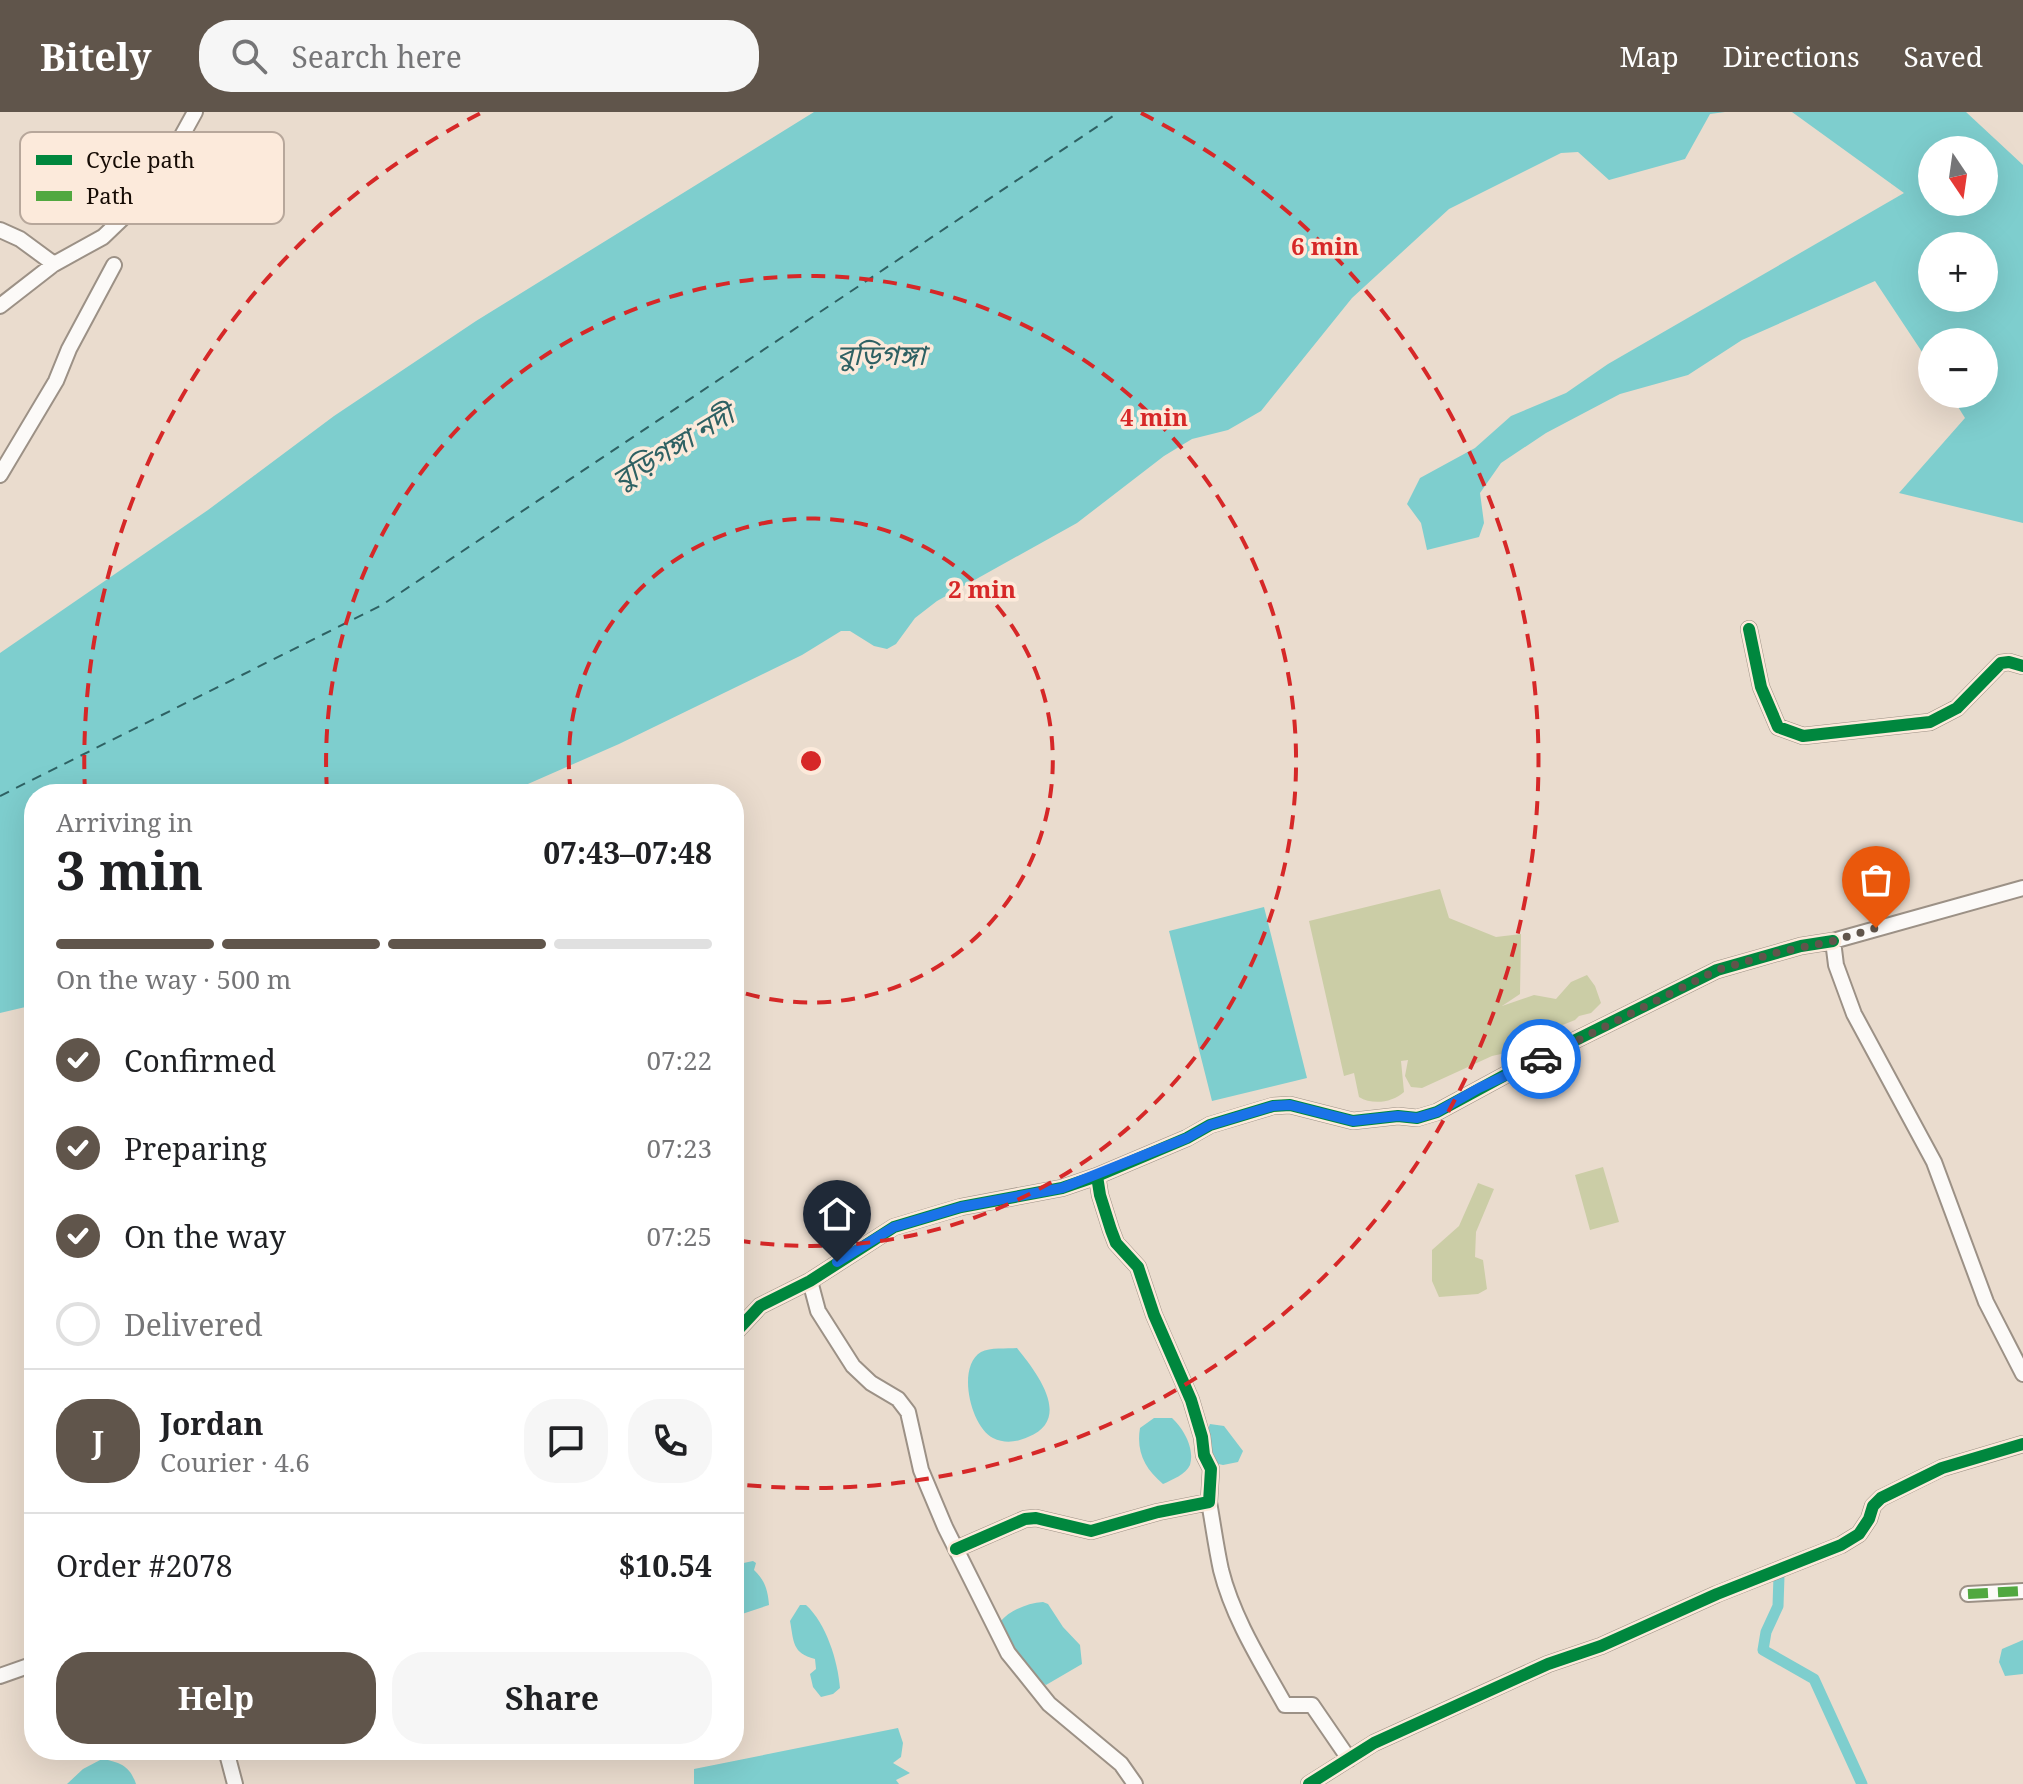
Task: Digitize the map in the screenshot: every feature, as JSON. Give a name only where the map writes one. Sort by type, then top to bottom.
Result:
[{"type":"street","points":[[184,132],[195,112]]},
{"type":"street","points":[[0,306],[54,264],[103,237],[117,224]]},
{"type":"street","points":[[0,230],[20,239],[54,264]]},
{"type":"street","points":[[0,475],[56,381],[69,349],[114,265]]},
{"type":"street","points":[[1749,629],[1761,687],[1778,727],[1803,736],[1930,722],[1957,708],[2001,663],[2023,666]]},
{"type":"street","points":[[744,1323],[760,1306],[810,1281],[894,1227],[961,1207],[1039,1194],[1097,1176],[1210,1125],[1273,1106],[1290,1105],[1353,1121],[1398,1116],[1412,1118],[1437,1112],[1717,970],[2023,888]]},
{"type":"street","points":[[1833,941],[1836,965],[1854,1014],[1920,1132],[1986,1302],[2023,1374]]},
{"type":"street","points":[[1097,1176],[1116,1243],[1138,1267],[1154,1315],[1191,1400],[1204,1455],[1211,1469],[1209,1502],[1222,1571],[1234,1605],[1285,1705],[1312,1705],[1349,1759]]},
{"type":"street","points":[[810,1281],[818,1311],[853,1366],[871,1383],[898,1399],[908,1412],[919,1450],[921,1470],[956,1549],[1016,1665],[1049,1704],[1121,1764],[1135,1784]]},
{"type":"street","points":[[1309,1784],[1374,1743],[1548,1664],[1601,1646],[1717,1594],[1841,1545],[1859,1534],[1873,1506],[1881,1498],[1942,1468],[2023,1444]]},
{"type":"street","points":[[956,1549],[1025,1519],[1036,1518],[1091,1531],[1158,1512],[1209,1502]]},
{"type":"street","points":[[1968,1594],[2023,1591]]},
{"type":"street","points":[[0,1676],[24,1668]]},
{"type":"street","points":[[229,1760],[235,1784]]},
{"type":"green space","points":[[1440,889],[1449,918],[1496,937],[1521,934],[1520,994],[1502,1006],[1534,995],[1556,999],[1571,982],[1587,975],[1601,1003],[1591,1013],[1579,1016],[1519,1050],[1492,1056],[1422,1088],[1411,1087],[1405,1076],[1408,1060],[1401,1061],[1404,1092],[1388,1101],[1364,1100],[1359,1097],[1354,1073],[1344,1076],[1309,921]]},
{"type":"green space","points":[[1603,1167],[1619,1222],[1590,1230],[1575,1175]]},
{"type":"green space","points":[[1478,1183],[1494,1189],[1476,1232],[1475,1257],[1483,1260],[1487,1289],[1478,1294],[1439,1297],[1432,1281],[1432,1250],[1459,1226]]},
{"type":"water","name":"বুড়িগঙ্গা","points":[[814,112],[1725,112],[1710,114],[1685,159],[1609,180],[1578,152],[1561,153],[1449,209],[1352,298],[1261,411],[1228,430],[1192,439],[1164,456],[1077,523],[937,601],[915,618],[896,644],[887,649],[874,646],[850,631],[841,631],[802,655],[619,744],[528,784],[24,784],[24,1007],[0,1013],[0,653],[208,510],[334,416],[476,321]]},
{"type":"water","points":[[1792,112],[1966,112],[1992,136],[1918,136],[1918,216],[1998,216],[1998,142],[2023,165],[2023,523],[1899,493],[1965,418],[1959,408],[1998,408],[1998,328],[1918,328],[1918,346],[1875,281],[1742,340],[1688,375],[1620,394],[1546,433],[1501,463],[1480,493],[1484,523],[1479,537],[1427,550],[1421,523],[1407,504],[1420,478],[1475,448],[1511,416],[1566,393],[1608,364],[1904,193]]},
{"type":"water","points":[[1264,907],[1307,1078],[1212,1101],[1169,931]]},
{"type":"water","points":[[1017,1348],[1041,1382],[1050,1408],[1048,1419],[1041,1429],[1015,1441],[1002,1441],[985,1432],[978,1422],[969,1396],[969,1370],[973,1360],[985,1350]]},
{"type":"water","points":[[1154,1418],[1172,1418],[1184,1433],[1191,1452],[1188,1468],[1163,1484],[1147,1466],[1139,1445],[1140,1428]]},
{"type":"water","points":[[1210,1424],[1224,1426],[1243,1451],[1238,1462],[1223,1465],[1209,1462],[1206,1433]]},
{"type":"water","points":[[744,1563],[756,1563],[754,1570],[765,1586],[769,1605],[744,1613]]},
{"type":"water","points":[[1043,1602],[1048,1604],[1080,1645],[1082,1664],[1046,1685],[1022,1669],[1000,1622],[1020,1608]]},
{"type":"water","points":[[800,1605],[806,1605],[813,1613],[830,1643],[840,1688],[833,1694],[821,1697],[813,1687],[810,1674],[816,1669],[815,1659],[807,1657],[795,1646],[790,1621]]},
{"type":"water","points":[[2023,1640],[2023,1674],[2005,1676],[1999,1662],[2002,1649]]},
{"type":"water","points":[[898,1728],[903,1743],[901,1757],[893,1763],[910,1773],[896,1780],[899,1784],[694,1784],[694,1769]]},
{"type":"water","points":[[100,1760],[114,1762],[131,1773],[136,1784],[67,1784],[83,1769]]},
{"type":"waterway","points":[[1779,1576],[1778,1606],[1766,1632],[1763,1650],[1814,1679],[1862,1784]]},
{"type":"ferry route","points":[[0,796],[382,605],[1119,112]]},
{"type":"marked path","points":[[1968,1594],[2023,1591]]},
{"type":"cycle path","points":[[1749,629],[1761,687],[1778,727],[1803,736],[1930,722],[1957,708],[2001,663],[2023,666]]},
{"type":"cycle path","points":[[744,1323],[760,1306],[810,1281],[894,1227],[961,1207],[1062,1188],[1187,1138],[1210,1125],[1273,1106],[1290,1105],[1353,1121],[1398,1116],[1417,1118],[1437,1112],[1717,970],[1801,946],[1833,941]]},
{"type":"cycle path","points":[[956,1549],[1025,1519],[1036,1518],[1091,1531],[1158,1512],[1209,1502],[1211,1469],[1204,1455],[1191,1400],[1154,1315],[1138,1267],[1116,1243],[1097,1176]]},
{"type":"cycle path","points":[[1309,1784],[1374,1743],[1548,1664],[1601,1646],[1717,1594],[1841,1545],[1859,1534],[1873,1506],[1881,1498],[1942,1468],[2023,1444]]},
{"type":"way so far","points":[[1541,1059],[1717,970],[1876,928]]},
{"type":"route","points":[[837,1262],[894,1227],[961,1207],[1062,1188],[1187,1138],[1210,1125],[1273,1106],[1290,1105],[1353,1121],[1398,1116],[1417,1118],[1437,1112],[1541,1059]]},
{"type":"water label","name":"বুড়িগঙ্গা নদী","points":[[673,447]]}]
